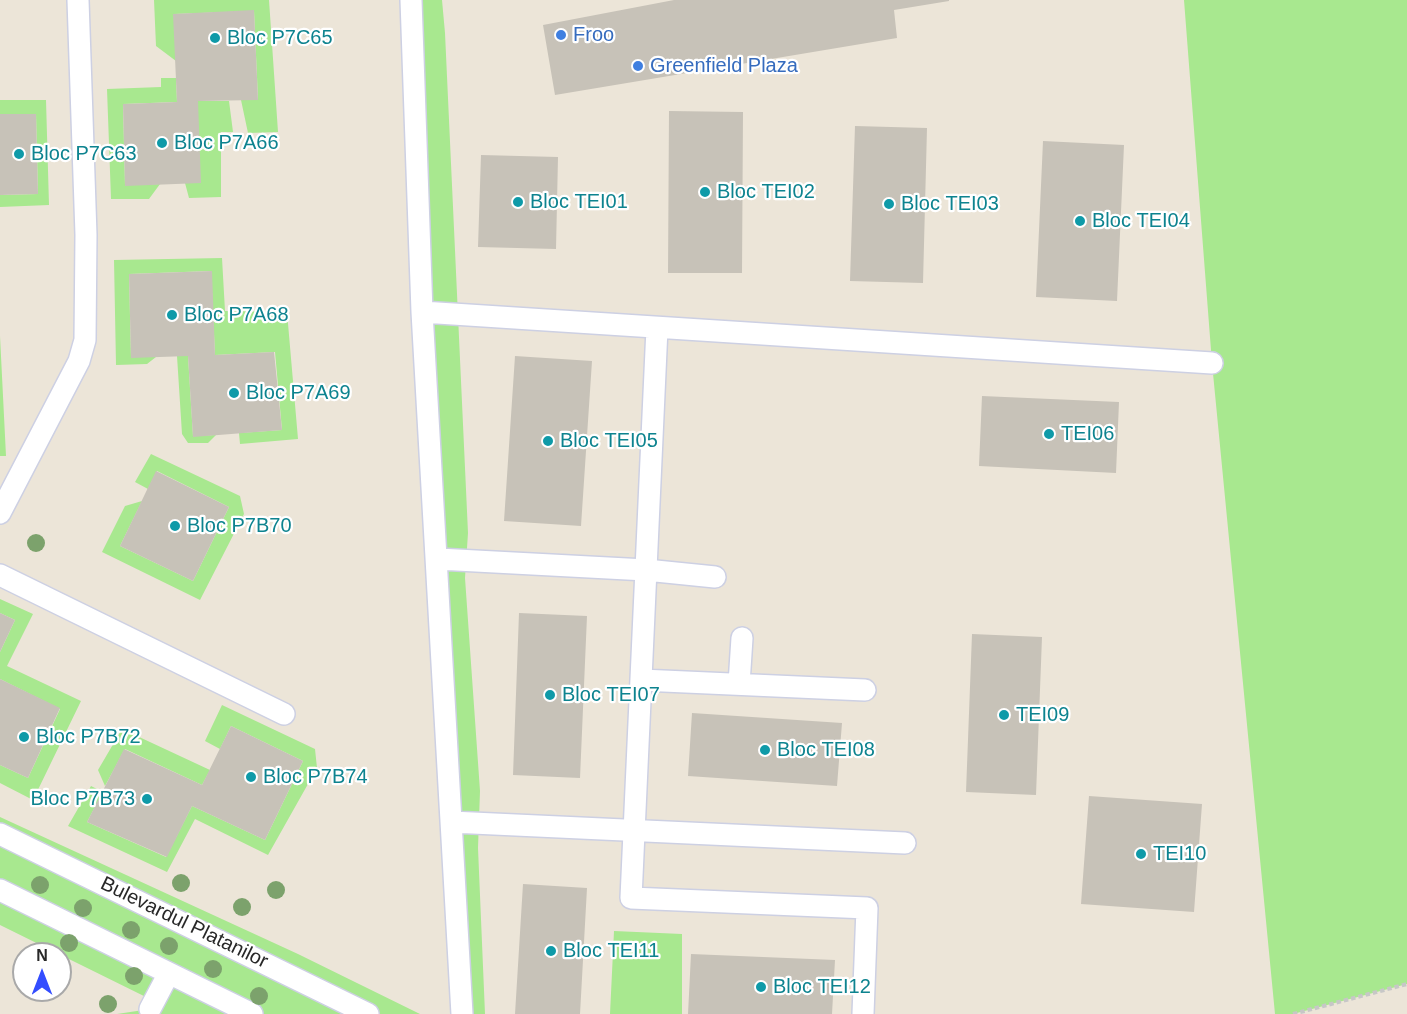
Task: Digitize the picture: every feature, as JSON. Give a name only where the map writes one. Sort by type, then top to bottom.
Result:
[{"type":"street","points":[[0,513],[79,361],[86,339],[86,235],[78,0]]},
{"type":"street","points":[[411,0],[422,312],[438,559],[462,1014]]},
{"type":"street","points":[[422,312],[1212,363]]},
{"type":"street","points":[[657,328],[631,898],[867,908],[863,1014]]},
{"type":"street","points":[[438,559],[646,570],[715,577]]},
{"type":"street","points":[[0,575],[284,714]]},
{"type":"street","points":[[739,684],[742,638]]},
{"type":"street","points":[[641,680],[865,690]]},
{"type":"street","points":[[451,822],[905,843]]},
{"type":"street","name":"Bulevardul Platanilor","points":[[0,834],[368,1014]]},
{"type":"street","points":[[0,890],[252,1014]]},
{"type":"street","points":[[150,1009],[169,973]]},
{"type":"path","points":[[1293,1014],[1407,984]]},
{"type":"green space","points":[[154,0],[269,0],[278,132],[248,133],[241,100],[258,99],[254,11],[174,14],[176,61],[156,46]]},
{"type":"green space","points":[[411,0],[442,0],[445,33],[468,533],[465,578],[480,791],[478,848],[485,1014],[462,1014]]},
{"type":"green space","points":[[1184,0],[1407,0],[1407,984],[1293,1014],[1275,1014],[1212,363]]},
{"type":"green space","points":[[161,78],[176,78],[177,102],[123,104],[125,185],[160,184],[149,199],[111,199],[107,89],[161,87]]},
{"type":"green space","points":[[0,100],[46,100],[49,205],[0,207],[0,195],[38,194],[36,114],[0,114]]},
{"type":"green space","points":[[198,101],[229,101],[233,132],[221,132],[221,197],[189,198],[185,183]]},
{"type":"green space","points":[[222,258],[225,311],[287,312],[298,439],[240,444],[239,433],[282,430],[275,352],[215,355],[211,271],[129,274],[131,357],[156,357],[147,364],[116,365],[114,260]]},
{"type":"green space","points":[[0,336],[6,456],[0,456]]},
{"type":"green space","points":[[177,356],[188,356],[193,436],[216,435],[208,443],[188,443],[182,434]]},
{"type":"green space","points":[[151,454],[240,496],[244,514],[200,600],[102,552],[125,506],[142,501],[120,546],[193,581],[229,507],[157,471],[148,489],[135,482]]},
{"type":"green space","points":[[0,599],[33,614],[7,666],[81,701],[33,800],[0,783],[0,765],[28,778],[60,709],[0,679],[0,652],[15,620],[0,613]]},
{"type":"green space","points":[[222,705],[315,749],[317,768],[268,855],[195,819],[167,872],[68,826],[91,786],[103,792],[87,822],[166,857],[192,806],[265,840],[303,761],[231,726],[220,749],[205,741]]},
{"type":"green space","points":[[122,729],[210,770],[202,785],[125,749],[105,786],[98,770]]},
{"type":"green space","points":[[0,817],[298,954],[420,1014],[117,1014],[150,1009],[154,1001],[72,961],[72,942],[34,942],[0,925]]},
{"type":"green space","points":[[614,931],[682,934],[682,1014],[610,1014]]},
{"type":"building","name":"Greenfield Plaza","points":[[674,0],[949,1],[894,10],[897,38],[555,95],[543,25]]},
{"type":"building","points":[[254,10],[258,100],[198,101],[201,183],[125,186],[123,104],[177,102],[173,14]]},
{"type":"building","name":"Bloc TEI02","points":[[669,111],[743,112],[742,273],[668,273]]},
{"type":"building","name":"Bloc P7C63","points":[[0,114],[36,114],[38,194],[0,195]]},
{"type":"building","name":"Bloc TEI03","points":[[855,126],[927,128],[923,283],[850,281]]},
{"type":"building","name":"Bloc TEI04","points":[[1043,141],[1124,145],[1117,301],[1036,297]]},
{"type":"building","name":"Bloc TEI01","points":[[481,155],[558,157],[556,249],[478,247]]},
{"type":"building","points":[[212,271],[215,355],[274,352],[282,430],[193,437],[188,356],[131,358],[129,274]]},
{"type":"building","name":"Bloc TEI05","points":[[515,356],[592,361],[581,526],[504,521]]},
{"type":"building","name":"TEI06","points":[[982,396],[1119,402],[1116,473],[979,466]]},
{"type":"building","name":"Bloc P7B70","points":[[156,471],[229,507],[193,581],[120,546]]},
{"type":"building","points":[[0,613],[15,620],[0,652]]},
{"type":"building","name":"Bloc TEI07","points":[[519,613],[587,616],[580,778],[513,775]]},
{"type":"building","name":"TEI09","points":[[972,634],[1042,637],[1036,795],[966,792]]},
{"type":"building","name":"Bloc P7B72","points":[[0,679],[60,708],[28,778],[0,765]]},
{"type":"building","name":"Bloc TEI08","points":[[692,713],[842,723],[837,786],[688,776]]},
{"type":"building","points":[[231,726],[303,761],[265,840],[192,806],[167,857],[87,822],[124,749],[202,785]]},
{"type":"building","name":"TEI10","points":[[1089,796],[1202,804],[1194,912],[1081,904]]},
{"type":"building","name":"Bloc TEI11","points":[[523,884],[587,888],[580,1014],[515,1014]]},
{"type":"building","name":"Bloc TEI12","points":[[691,954],[835,960],[832,1014],[688,1014]]},
{"type":"place","name":"Froo","points":[[561,35]]},
{"type":"place","name":"Bloc P7C65","points":[[215,38]]},
{"type":"place","name":"Greenfield Plaza","points":[[638,66]]},
{"type":"place","name":"Bloc P7A66","points":[[162,143]]},
{"type":"place","name":"Bloc P7C63","points":[[19,154]]},
{"type":"place","name":"Bloc TEI02","points":[[705,192]]},
{"type":"place","name":"Bloc TEI01","points":[[518,202]]},
{"type":"place","name":"Bloc TEI03","points":[[889,204]]},
{"type":"place","name":"Bloc TEI04","points":[[1080,221]]},
{"type":"place","name":"Bloc P7A68","points":[[172,315]]},
{"type":"place","name":"Bloc P7A69","points":[[234,393]]},
{"type":"place","name":"TEI06","points":[[1049,434]]},
{"type":"place","name":"Bloc TEI05","points":[[548,441]]},
{"type":"place","name":"Bloc P7B70","points":[[175,526]]},
{"type":"place","name":"Bloc TEI07","points":[[550,695]]},
{"type":"place","name":"TEI09","points":[[1004,715]]},
{"type":"place","name":"Bloc P7B72","points":[[24,737]]},
{"type":"place","name":"Bloc TEI08","points":[[765,750]]},
{"type":"place","name":"Bloc P7B74","points":[[251,777]]},
{"type":"place","name":"Bloc P7B73","points":[[147,799]]},
{"type":"place","name":"TEI10","points":[[1141,854]]},
{"type":"place","name":"Bloc TEI11","points":[[551,951]]},
{"type":"place","name":"Bloc TEI12","points":[[761,987]]}]
